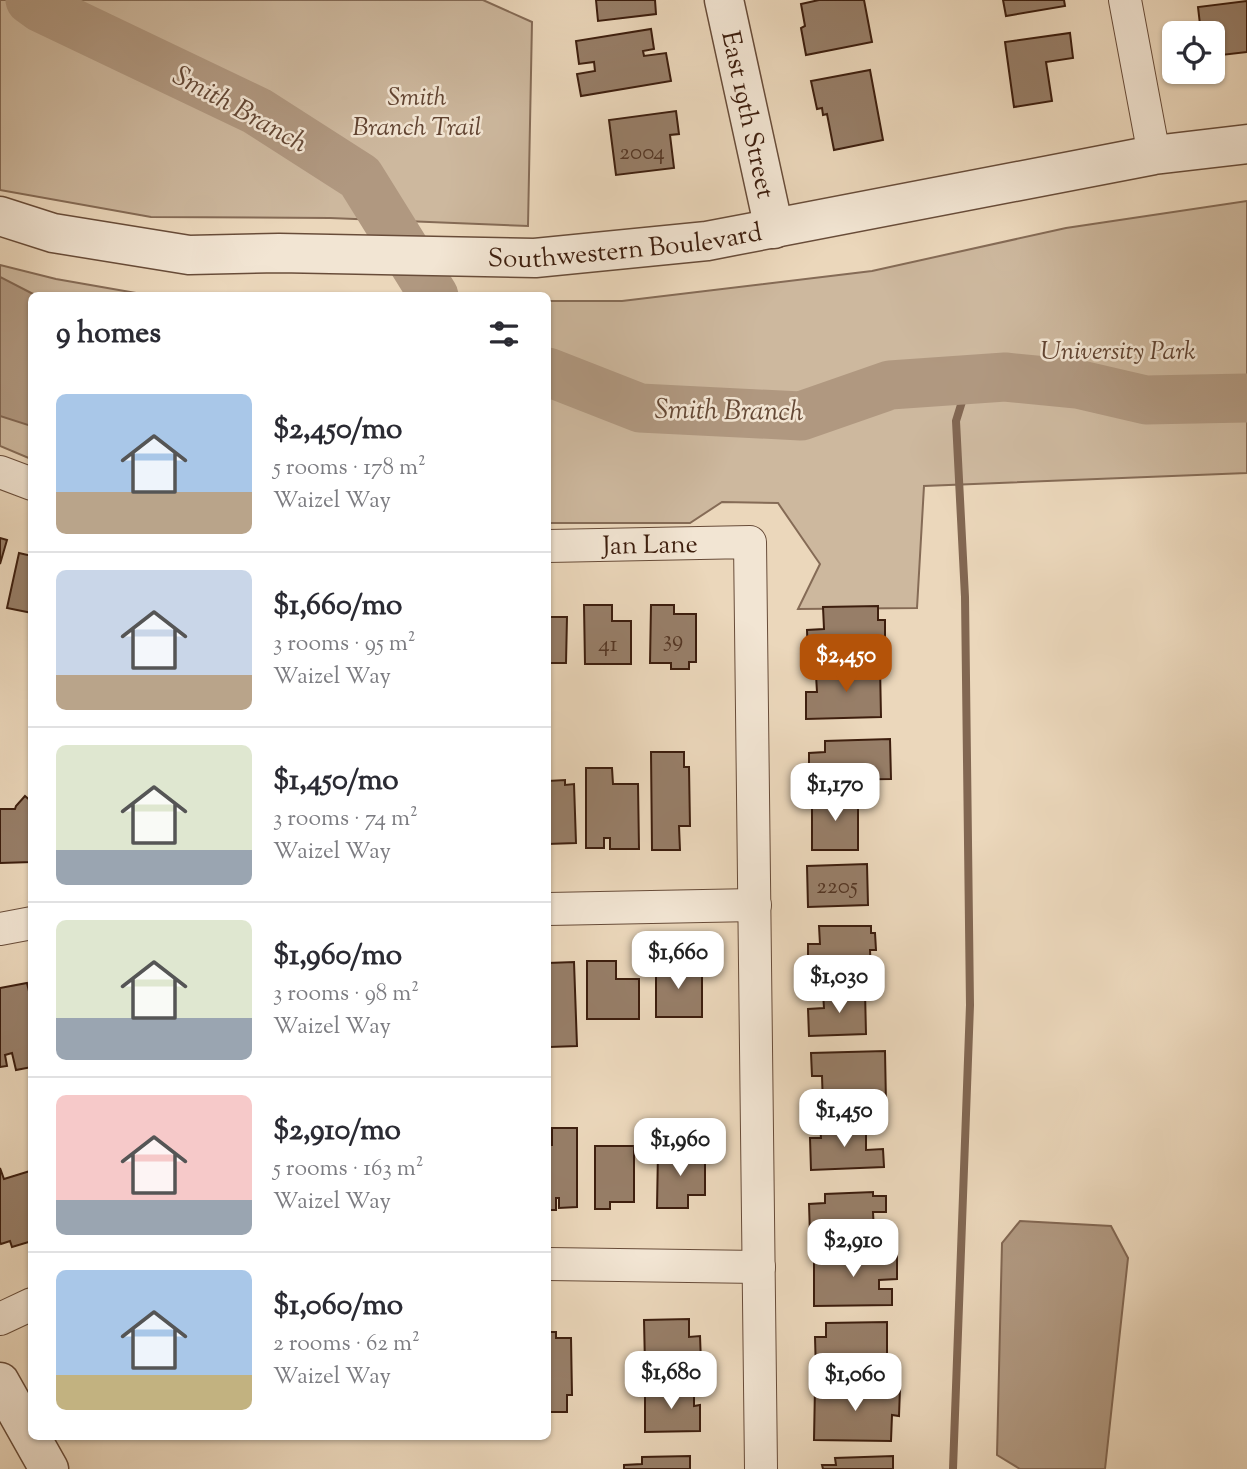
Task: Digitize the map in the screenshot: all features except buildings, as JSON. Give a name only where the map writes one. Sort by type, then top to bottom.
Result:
[{"type":"street","name":"East 19th Street","points":[[724,0],[774,229]]},
{"type":"street","points":[[1125,0],[1154,155]]},
{"type":"street","name":"Southwestern Boulevard","points":[[0,216],[53,233],[190,255],[279,253],[536,258],[707,241],[1154,155],[1247,144]]},
{"type":"street","points":[[0,472],[28,482]]},
{"type":"street","name":"Jan Lane","points":[[551,546],[750,542],[755,905]]},
{"type":"street","points":[[551,909],[755,905],[761,1469]]},
{"type":"street","points":[[0,929],[28,924]]},
{"type":"street","points":[[551,1264],[759,1267]]},
{"type":"street","points":[[0,1319],[28,1306]]},
{"type":"street","points":[[0,1382],[28,1432]]},
{"type":"street","points":[[33,1440],[49,1469]]},
{"type":"green space","name":"Smith Branch Trail","points":[[0,0],[483,0],[532,22],[528,226],[330,218],[151,217],[0,190]]},
{"type":"green space","name":"University Park","points":[[1247,201],[1247,473],[924,486],[917,608],[798,609],[820,564],[778,503],[722,502],[690,523],[551,523],[551,301],[622,301],[872,271],[1066,228]]},
{"type":"green space","points":[[0,265],[56,279],[130,292],[28,292],[28,458],[0,446]]},
{"type":"shaded area","points":[[0,277],[29,292],[28,425],[0,416]]},
{"type":"shaded area","points":[[1020,1221],[1111,1226],[1128,1258],[1105,1469],[1020,1469],[997,1455],[1002,1243]]},
{"type":"waterway","name":"Smith Branch","points":[[30,0],[41,8],[257,111],[360,177],[432,292]]},
{"type":"waterway","name":"Smith Branch","points":[[551,373],[640,408],[801,416],[890,385],[1005,377],[1077,384],[1146,400],[1247,398]]},
{"type":"waterway","points":[[953,1469],[970,1005],[965,597],[956,421],[969,379]]}]
